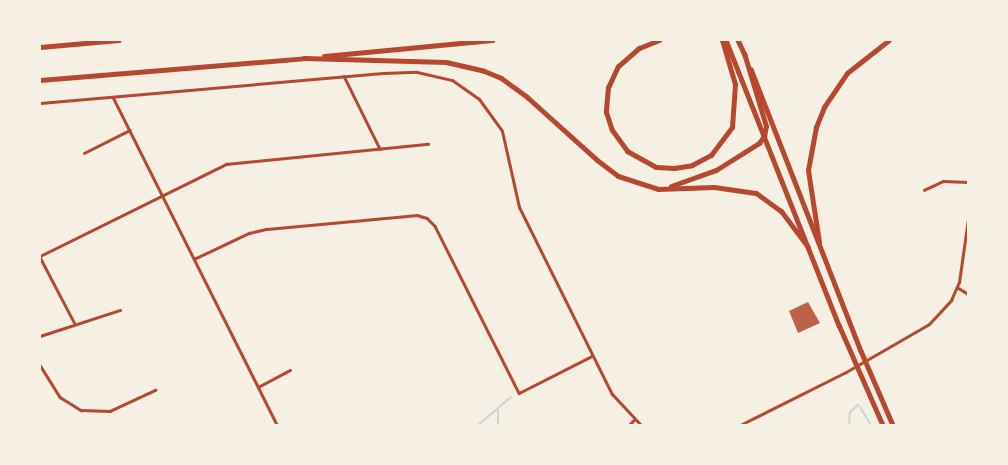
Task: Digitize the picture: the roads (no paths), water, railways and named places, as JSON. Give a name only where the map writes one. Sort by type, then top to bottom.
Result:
[{"type":"highway","points":[[40,47],[86,40]]},
{"type":"highway","points":[[40,47],[119,40]]},
{"type":"highway","points":[[40,80],[492,40]]},
{"type":"highway","points":[[659,40],[638,48],[618,66],[608,87],[606,112],[616,137],[627,151],[642,161],[665,168],[685,167],[702,160],[717,149],[732,127],[734,84],[725,42]]},
{"type":"highway","points":[[819,242],[809,176],[816,127],[824,107],[847,72],[889,40]]},
{"type":"highway","points":[[725,42],[883,425]]},
{"type":"highway","points":[[739,42],[893,425]]},
{"type":"highway","points":[[658,189],[685,183],[716,170],[759,143],[764,136],[766,126],[744,53]]},
{"type":"highway","points":[[304,58],[446,62],[484,71],[501,78],[527,97],[597,160],[618,176],[658,189],[714,187],[756,193],[781,211],[808,247]]},
{"type":"street","points":[[40,103],[344,76],[429,73],[452,80],[484,105],[502,131],[519,207],[612,394],[634,420],[641,425]]},
{"type":"street","points":[[344,76],[380,149]]},
{"type":"street","points":[[114,97],[277,425]]},
{"type":"street","points":[[84,153],[130,130]]},
{"type":"street","points":[[75,325],[40,256],[226,164],[428,144]]},
{"type":"street","points":[[924,190],[943,181],[968,182]]},
{"type":"street","points":[[194,259],[249,233],[267,229],[417,215],[427,218],[435,226],[519,393],[592,356]]},
{"type":"street","points":[[740,425],[846,372],[929,324],[951,300],[956,287],[968,219]]},
{"type":"street","points":[[956,287],[968,294]]},
{"type":"street","points":[[40,336],[120,310]]},
{"type":"street","points":[[40,365],[60,397],[71,406],[88,411],[110,411],[155,390]]},
{"type":"street","points":[[258,387],[290,370]]},
{"type":"street","points":[[629,425],[634,420]]},
{"type":"waterway","points":[[478,425],[511,397]]},
{"type":"waterway","points":[[849,425],[850,412],[858,405]]},
{"type":"waterway","points":[[860,407],[871,425]]},
{"type":"waterway","points":[[498,410],[498,425]]}]
